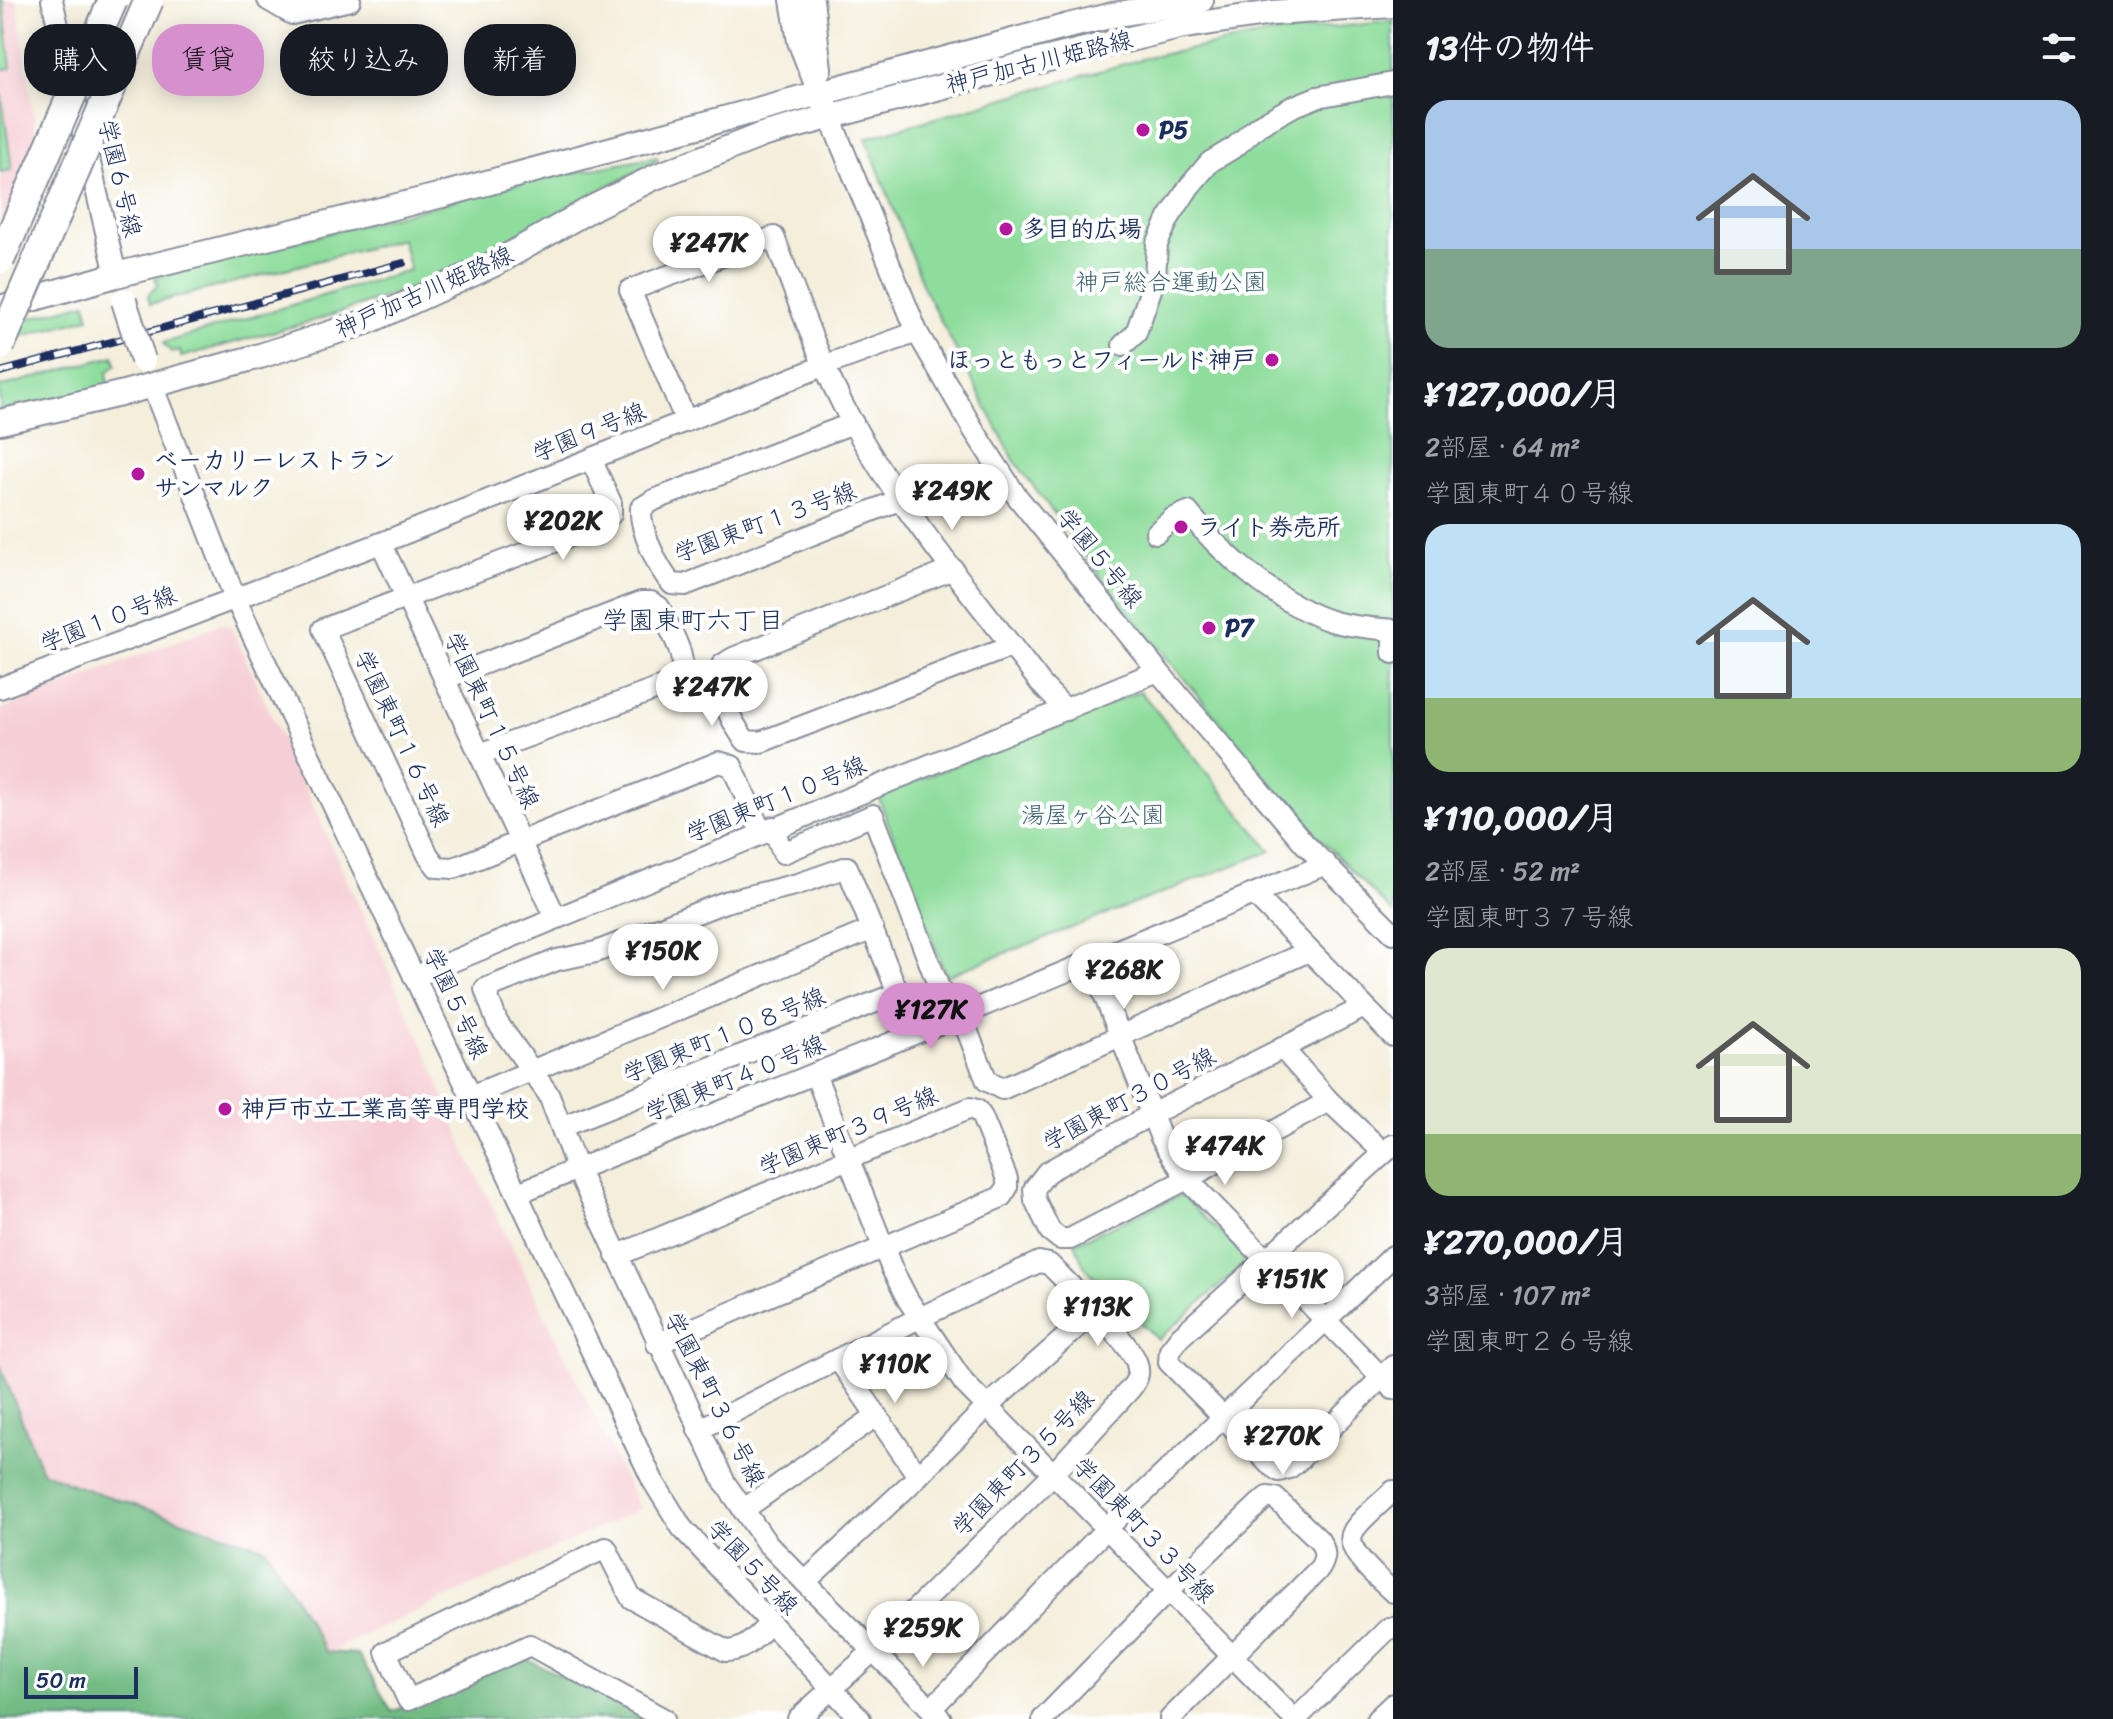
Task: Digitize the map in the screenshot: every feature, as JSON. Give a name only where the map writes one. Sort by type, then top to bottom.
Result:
[{"type":"highway","points":[[0,260],[113,0]]},
{"type":"highway","points":[[0,346],[149,0]]},
{"type":"main road","points":[[793,0],[800,41],[830,117]]},
{"type":"main road","points":[[811,0],[820,92]]},
{"type":"main road","name":"神戸加古川姫路線","points":[[0,308],[116,275],[372,213],[1113,15],[1201,0]]},
{"type":"main road","name":"神戸加古川姫路線","points":[[0,422],[152,385],[369,321],[494,264],[594,207],[655,177],[740,142],[1011,68],[1200,22],[1272,13],[1393,5]]},
{"type":"main road","points":[[116,275],[152,385]]},
{"type":"street","name":"学園６号線","points":[[52,0],[116,275]]},
{"type":"street","points":[[268,0],[292,14],[350,0]]},
{"type":"street","points":[[1123,345],[1136,333],[1155,278],[1157,244],[1169,218],[1210,162],[1235,147],[1258,126],[1292,107],[1317,97],[1393,83]]},
{"type":"street","name":"学園５号線","points":[[830,117],[917,332],[1015,494],[1158,671],[1304,843],[1393,933]]},
{"type":"street","points":[[686,421],[630,290],[774,237],[823,366],[899,500],[1012,646],[1066,710]]},
{"type":"street","name":"学園９号線","points":[[235,598],[381,543],[823,366],[917,332]]},
{"type":"street","name":"学園５号線","points":[[152,385],[235,598],[653,1481],[682,1528],[860,1719]]},
{"type":"street","name":"学園東町１３号線","points":[[853,423],[654,500],[641,508],[640,521],[664,576],[672,584],[685,585],[899,500]]},
{"type":"street","points":[[406,596],[602,524],[611,514],[611,503],[591,459]]},
{"type":"street","points":[[1156,533],[1172,519],[1192,510],[1206,535],[1245,571],[1340,626],[1393,632],[1393,653]]},
{"type":"street","name":"学園東町１５号線","points":[[381,543],[556,918]]},
{"type":"street","points":[[953,569],[733,658],[723,665],[718,682],[736,730],[746,741],[761,742],[1012,646]]},
{"type":"street","name":"学園東町１６号線","points":[[406,596],[323,629],[428,855],[437,867],[454,868],[521,842]]},
{"type":"street","name":"学園１０号線","points":[[0,688],[235,598]]},
{"type":"street","points":[[444,679],[641,602],[651,602],[659,607],[684,661],[683,673],[676,682],[480,754]]},
{"type":"street","name":"学園東町１０号線","points":[[414,977],[1158,671]]},
{"type":"street","points":[[521,842],[719,762],[732,766],[783,853],[873,815],[956,1017],[987,1081],[1002,1089],[1309,951]]},
{"type":"street","name":"学園東町４０号線","points":[[518,1193],[1326,864]]},
{"type":"street","name":"学園東町１０８号線","points":[[561,1127],[898,993],[847,867],[798,884],[725,902],[596,952],[557,960],[485,989],[497,1022],[549,1095],[561,1127],[577,1169]]},
{"type":"street","points":[[1254,894],[1393,1036]]},
{"type":"street","points":[[471,1096],[873,929]]},
{"type":"street","points":[[1091,962],[1161,1138],[1187,1179],[1265,1259],[1324,1319],[1389,1377],[1298,1461],[1279,1471],[1169,1362],[1170,1350],[1180,1337],[1265,1259],[1388,1149],[1329,1101],[1282,1048]]},
{"type":"street","name":"学園東町３０号線","points":[[1329,1101],[1070,1239],[1060,1239],[1050,1231],[1035,1200],[1034,1189],[1047,1172],[1152,1114],[1364,1007]]},
{"type":"street","name":"学園東町３３号線","points":[[815,1074],[883,1246],[908,1300],[964,1383],[1295,1719]]},
{"type":"street","name":"学園東町３９号線","points":[[616,1256],[970,1108],[977,1110],[982,1117],[1007,1179],[1007,1188],[1001,1197],[657,1344]]},
{"type":"street","name":"学園東町３６号線","points":[[577,1169],[725,1483],[766,1542],[936,1714]]},
{"type":"street","points":[[936,1714],[1107,1528],[1393,1256]]},
{"type":"street","name":"学園東町３５号線","points":[[698,1430],[919,1318],[1039,1262],[1049,1264],[1135,1358],[1139,1368],[1138,1378],[1053,1474],[873,1651],[798,1719]]},
{"type":"street","points":[[805,1582],[988,1406],[1094,1312]]},
{"type":"street","points":[[838,1359],[918,1476]]},
{"type":"street","points":[[743,1510],[876,1416]]},
{"type":"street","points":[[1393,1491],[1353,1531],[1350,1542],[1357,1555],[1393,1592]]},
{"type":"street","points":[[1043,1719],[1168,1591],[1267,1497],[1275,1498],[1319,1540],[1325,1549],[1325,1559],[1320,1568],[1170,1719]]},
{"type":"street","points":[[664,1719],[530,1645],[408,1700],[386,1652],[606,1548],[631,1598],[726,1651],[745,1647],[770,1624]]},
{"type":"street","points":[[1295,1719],[1389,1628],[1393,1628]]},
{"type":"street","points":[[1377,1719],[1393,1704]]},
{"type":"shaded area","points":[[0,0],[17,0],[24,50],[24,96],[31,96],[37,142],[0,226]]},
{"type":"shaded area","name":"神戸市立工業高等専門学校","points":[[220,624],[231,627],[431,1063],[467,1155],[640,1509],[326,1653],[266,1548],[74,1485],[42,1471],[0,1365],[0,710]]},
{"type":"green space","points":[[0,0],[3,0],[11,68],[0,69]]},
{"type":"green space","name":"神戸総合運動公園","points":[[1393,21],[1393,913],[1300,818],[1112,592],[1014,460],[925,291],[866,138],[1145,58],[1269,34]]},
{"type":"green space","points":[[0,84],[12,170],[0,172]]},
{"type":"green space","points":[[657,157],[658,160],[515,237],[415,287],[320,319],[181,357],[180,350],[171,352],[163,343],[410,270],[402,239],[150,304],[148,295],[158,285],[155,278],[525,182]]},
{"type":"green space","points":[[86,303],[89,318],[0,342],[0,326]]},
{"type":"green space","points":[[114,356],[116,365],[107,373],[109,386],[0,411],[0,387]]},
{"type":"green space","name":"湯屋ヶ谷公園","points":[[1140,691],[1271,851],[946,976],[878,796]]},
{"type":"green space","points":[[1181,1195],[1249,1260],[1158,1340],[1084,1266],[1075,1243]]},
{"type":"green space","points":[[0,1365],[42,1471],[74,1485],[266,1548],[326,1652],[358,1654],[392,1712],[518,1655],[651,1719],[0,1719]]},
{"type":"railway","points":[[0,372],[403,263]]},
{"type":"place","name":"P5","points":[[1143,130]]},
{"type":"place","name":"多目的広場","points":[[1006,229]]},
{"type":"place","name":"ほっともっとフィールド神戸","points":[[1272,360]]},
{"type":"place","name":"ベーカリーレストラン サンマルク","points":[[138,474]]},
{"type":"place","name":"ライト券売所","points":[[1181,527]]},
{"type":"place","name":"P7","points":[[1209,628]]},
{"type":"place","name":"神戸市立工業高等専門学校","points":[[225,1109]]},
{"type":"district","name":"学園東町六丁目","points":[[693,620]]}]
